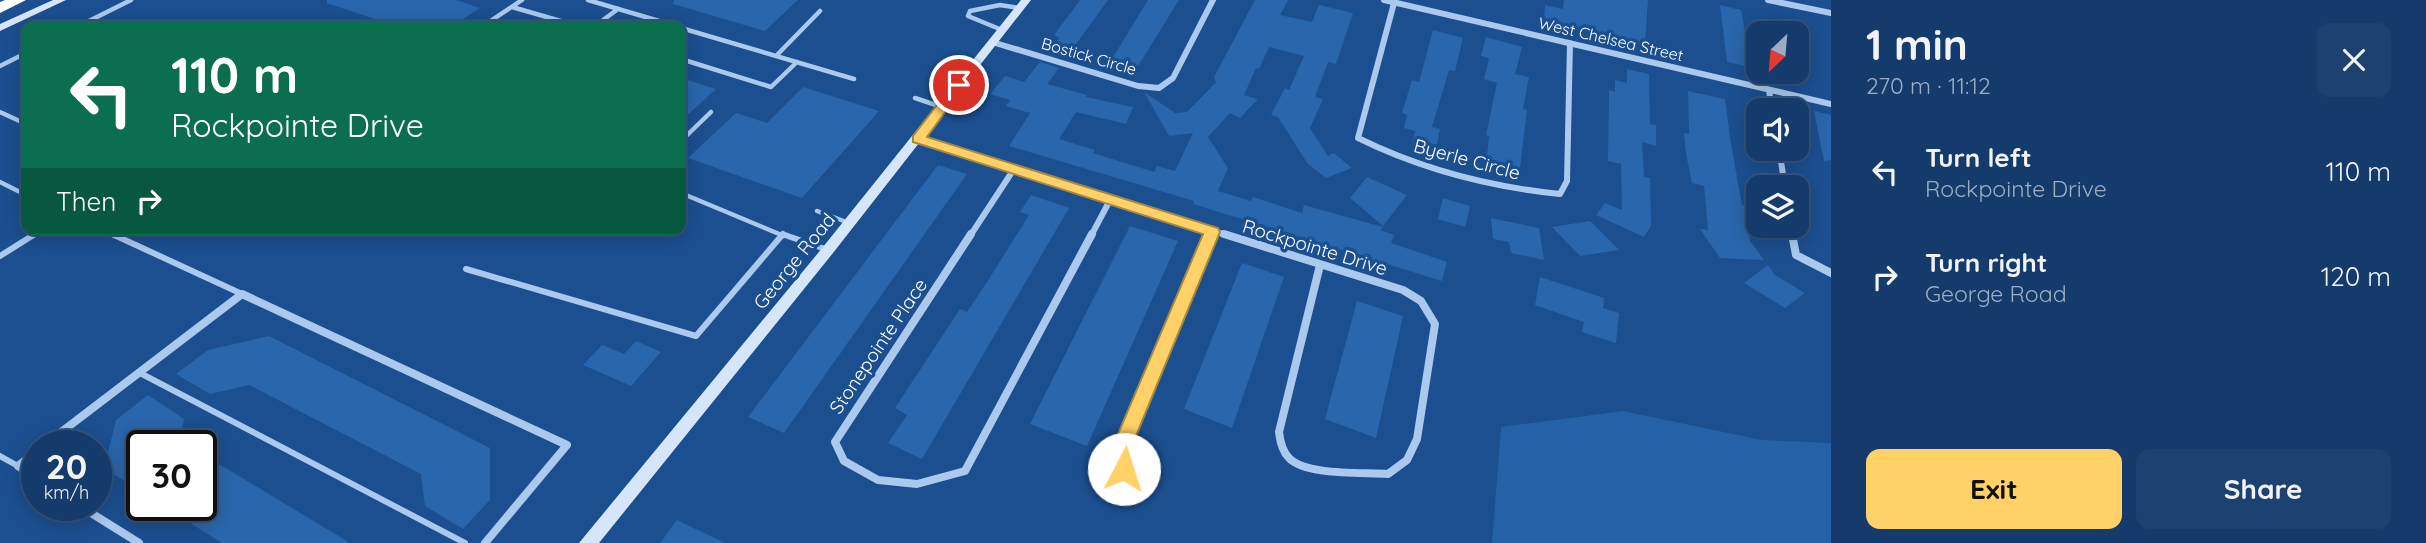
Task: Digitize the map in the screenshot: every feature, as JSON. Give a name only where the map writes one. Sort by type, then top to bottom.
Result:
[{"type":"highway","points":[[0,8],[18,0]]},
{"type":"street","points":[[0,28],[61,0]]},
{"type":"street","name":"Bostick Circle","points":[[992,42],[1138,86],[1159,88],[1173,78],[1213,0]]},
{"type":"street","name":"West Chelsea Street","points":[[1384,0],[1831,104]]},
{"type":"street","points":[[1768,0],[1831,13]]},
{"type":"street","name":"Byerle Circle","points":[[1394,2],[1358,138],[1383,152],[1530,192],[1560,194],[1567,181],[1570,44]]},
{"type":"street","name":"George Road","points":[[588,543],[918,139],[1023,4]]},
{"type":"street","points":[[1769,90],[1770,98]]},
{"type":"street","name":"Rockpointe Drive","points":[[918,139],[1403,290],[1421,301],[1435,324],[1417,439],[1407,460],[1388,474],[1309,469],[1289,459],[1281,445],[1279,432],[1320,265]]},
{"type":"street","name":"Stonepointe Place","points":[[1014,169],[835,442],[845,461],[878,480],[917,484],[965,471],[981,447],[1110,200]]},
{"type":"street","points":[[1126,491],[1122,448],[1212,232]]},
{"type":"street","points":[[1793,238],[1797,255],[1831,273]]},
{"type":"street","points":[[64,430],[242,294],[568,446],[485,543]]},
{"type":"street","points":[[21,464],[18,466],[21,468]]},
{"type":"street","points":[[104,521],[139,543]]},
{"type":"lane","points":[[89,21],[131,0]]},
{"type":"lane","points":[[491,21],[522,0]]},
{"type":"lane","points":[[588,0],[658,21]]},
{"type":"lane","points":[[1002,30],[974,20],[968,16],[970,11],[1023,4]]},
{"type":"lane","points":[[512,7],[561,21]]},
{"type":"lane","points":[[602,21],[618,9]]},
{"type":"lane","points":[[776,56],[820,11]]},
{"type":"lane","points":[[686,29],[854,79]]},
{"type":"lane","points":[[0,66],[21,56]]},
{"type":"lane","points":[[686,61],[771,87],[797,62]]},
{"type":"lane","points":[[915,98],[942,107]]},
{"type":"lane","points":[[686,136],[711,111]]},
{"type":"lane","points":[[0,112],[21,122]]},
{"type":"lane","points":[[0,182],[21,192]]},
{"type":"lane","points":[[686,194],[828,250]]},
{"type":"lane","points":[[817,211],[849,223]]},
{"type":"lane","points":[[0,256],[34,235]]},
{"type":"lane","points":[[113,235],[242,294]]},
{"type":"lane","points":[[466,269],[696,336],[785,235]]},
{"type":"lane","points":[[139,373],[465,543]]},
{"type":"lane","points":[[0,456],[18,466]]},
{"type":"shaded area","points":[[1623,411],[1762,440],[1831,443],[1831,543],[1492,543],[1501,427]]},
{"type":"building","points":[[327,0],[456,0],[480,8],[460,21],[381,21],[327,3]]},
{"type":"building","points":[[674,0],[798,0],[765,31],[673,4]]},
{"type":"building","points":[[1080,0],[1108,0],[1066,58],[1048,53],[1059,38],[1054,35]]},
{"type":"building","points":[[1148,0],[1179,0],[1135,71],[1109,64]]},
{"type":"building","points":[[1255,0],[1288,0],[1280,15],[1312,22],[1319,5],[1353,13],[1336,64],[1328,62],[1315,97],[1323,99],[1310,128],[1328,156],[1334,153],[1352,168],[1326,178],[1307,163],[1278,117],[1271,115],[1285,88],[1289,90],[1304,56],[1269,47],[1244,95],[1258,99],[1240,118],[1230,113],[1208,137],[1228,168],[1218,191],[1251,201],[1253,197],[1302,213],[1304,205],[1383,227],[1380,230],[1394,235],[1391,243],[1447,262],[1442,281],[1193,204],[1194,201],[1009,146],[1030,113],[1006,106],[1010,100],[990,94],[1005,76],[1024,82],[1040,62],[1059,68],[1047,84],[1087,95],[1086,97],[1133,107],[1126,124],[1076,112],[1059,139],[1154,172],[1157,166],[1175,171],[1193,133],[1169,136],[1144,92],[1175,113],[1187,112],[1216,82],[1214,77]]},
{"type":"building","points":[[1564,0],[1648,0],[1645,43],[1544,21],[1545,5],[1563,9]]},
{"type":"building","points":[[1720,5],[1741,10],[1746,38],[1746,66],[1727,62]]},
{"type":"building","points":[[1433,30],[1463,38],[1455,71],[1449,70],[1432,127],[1440,129],[1435,153],[1412,146],[1415,131],[1404,128],[1407,115],[1402,113],[1412,80],[1419,82]]},
{"type":"building","points":[[1486,37],[1522,47],[1515,74],[1529,77],[1523,109],[1527,110],[1520,168],[1508,164],[1507,172],[1486,167],[1489,136],[1486,135],[1497,83],[1484,79],[1489,58],[1481,56]]},
{"type":"building","points":[[1627,69],[1649,74],[1650,124],[1656,125],[1656,146],[1642,142],[1644,177],[1650,178],[1651,226],[1644,237],[1596,215],[1605,203],[1622,210],[1621,164],[1608,161],[1609,90],[1615,92],[1615,80],[1627,83]]},
{"type":"building","points":[[686,80],[716,89],[686,116]]},
{"type":"building","points":[[803,87],[879,111],[802,198],[688,158],[736,113],[767,123]]},
{"type":"building","points":[[1688,91],[1725,99],[1742,205],[1746,206],[1746,238],[1750,238],[1764,260],[1720,258],[1700,229],[1708,230],[1704,186],[1692,183],[1684,133],[1689,134]]},
{"type":"building","points":[[1814,111],[1831,115],[1831,160],[1824,161]]},
{"type":"building","points":[[938,165],[967,174],[784,433],[748,417]]},
{"type":"building","points":[[1367,177],[1407,195],[1383,226],[1350,198]]},
{"type":"building","points":[[1031,195],[1069,208],[922,459],[888,443],[907,415],[895,408],[960,309],[967,312],[987,282],[1029,215],[1020,212]]},
{"type":"building","points":[[1443,198],[1470,206],[1465,227],[1438,219]]},
{"type":"building","points":[[1491,218],[1539,228],[1544,260],[1511,253],[1509,242],[1493,239]]},
{"type":"building","points":[[1590,221],[1619,250],[1580,256],[1552,227]]},
{"type":"building","points":[[1130,226],[1178,241],[1087,446],[1030,424]]},
{"type":"building","points":[[1242,263],[1284,277],[1232,428],[1184,409]]},
{"type":"building","points":[[1768,265],[1775,275],[1805,293],[1785,308],[1744,283]]},
{"type":"building","points":[[1540,277],[1604,298],[1603,308],[1619,313],[1616,343],[1582,332],[1584,322],[1535,305]]},
{"type":"building","points":[[1357,301],[1403,316],[1376,438],[1325,419]]},
{"type":"building","points":[[269,336],[490,448],[490,500],[463,529],[425,506],[421,474],[249,385],[210,394],[176,374],[208,350]]},
{"type":"building","points":[[636,341],[661,352],[631,386],[583,365],[602,345],[624,354]]},
{"type":"building","points":[[148,395],[184,419],[182,430],[126,430],[126,482],[112,473],[112,436],[116,420]]},
{"type":"building","points":[[217,463],[350,543],[222,543],[187,521],[217,521]]},
{"type":"building","points":[[677,520],[725,543],[660,543]]},
{"type":"route","points":[[959,85],[918,139],[1212,232],[1122,448],[1124,469]]}]
